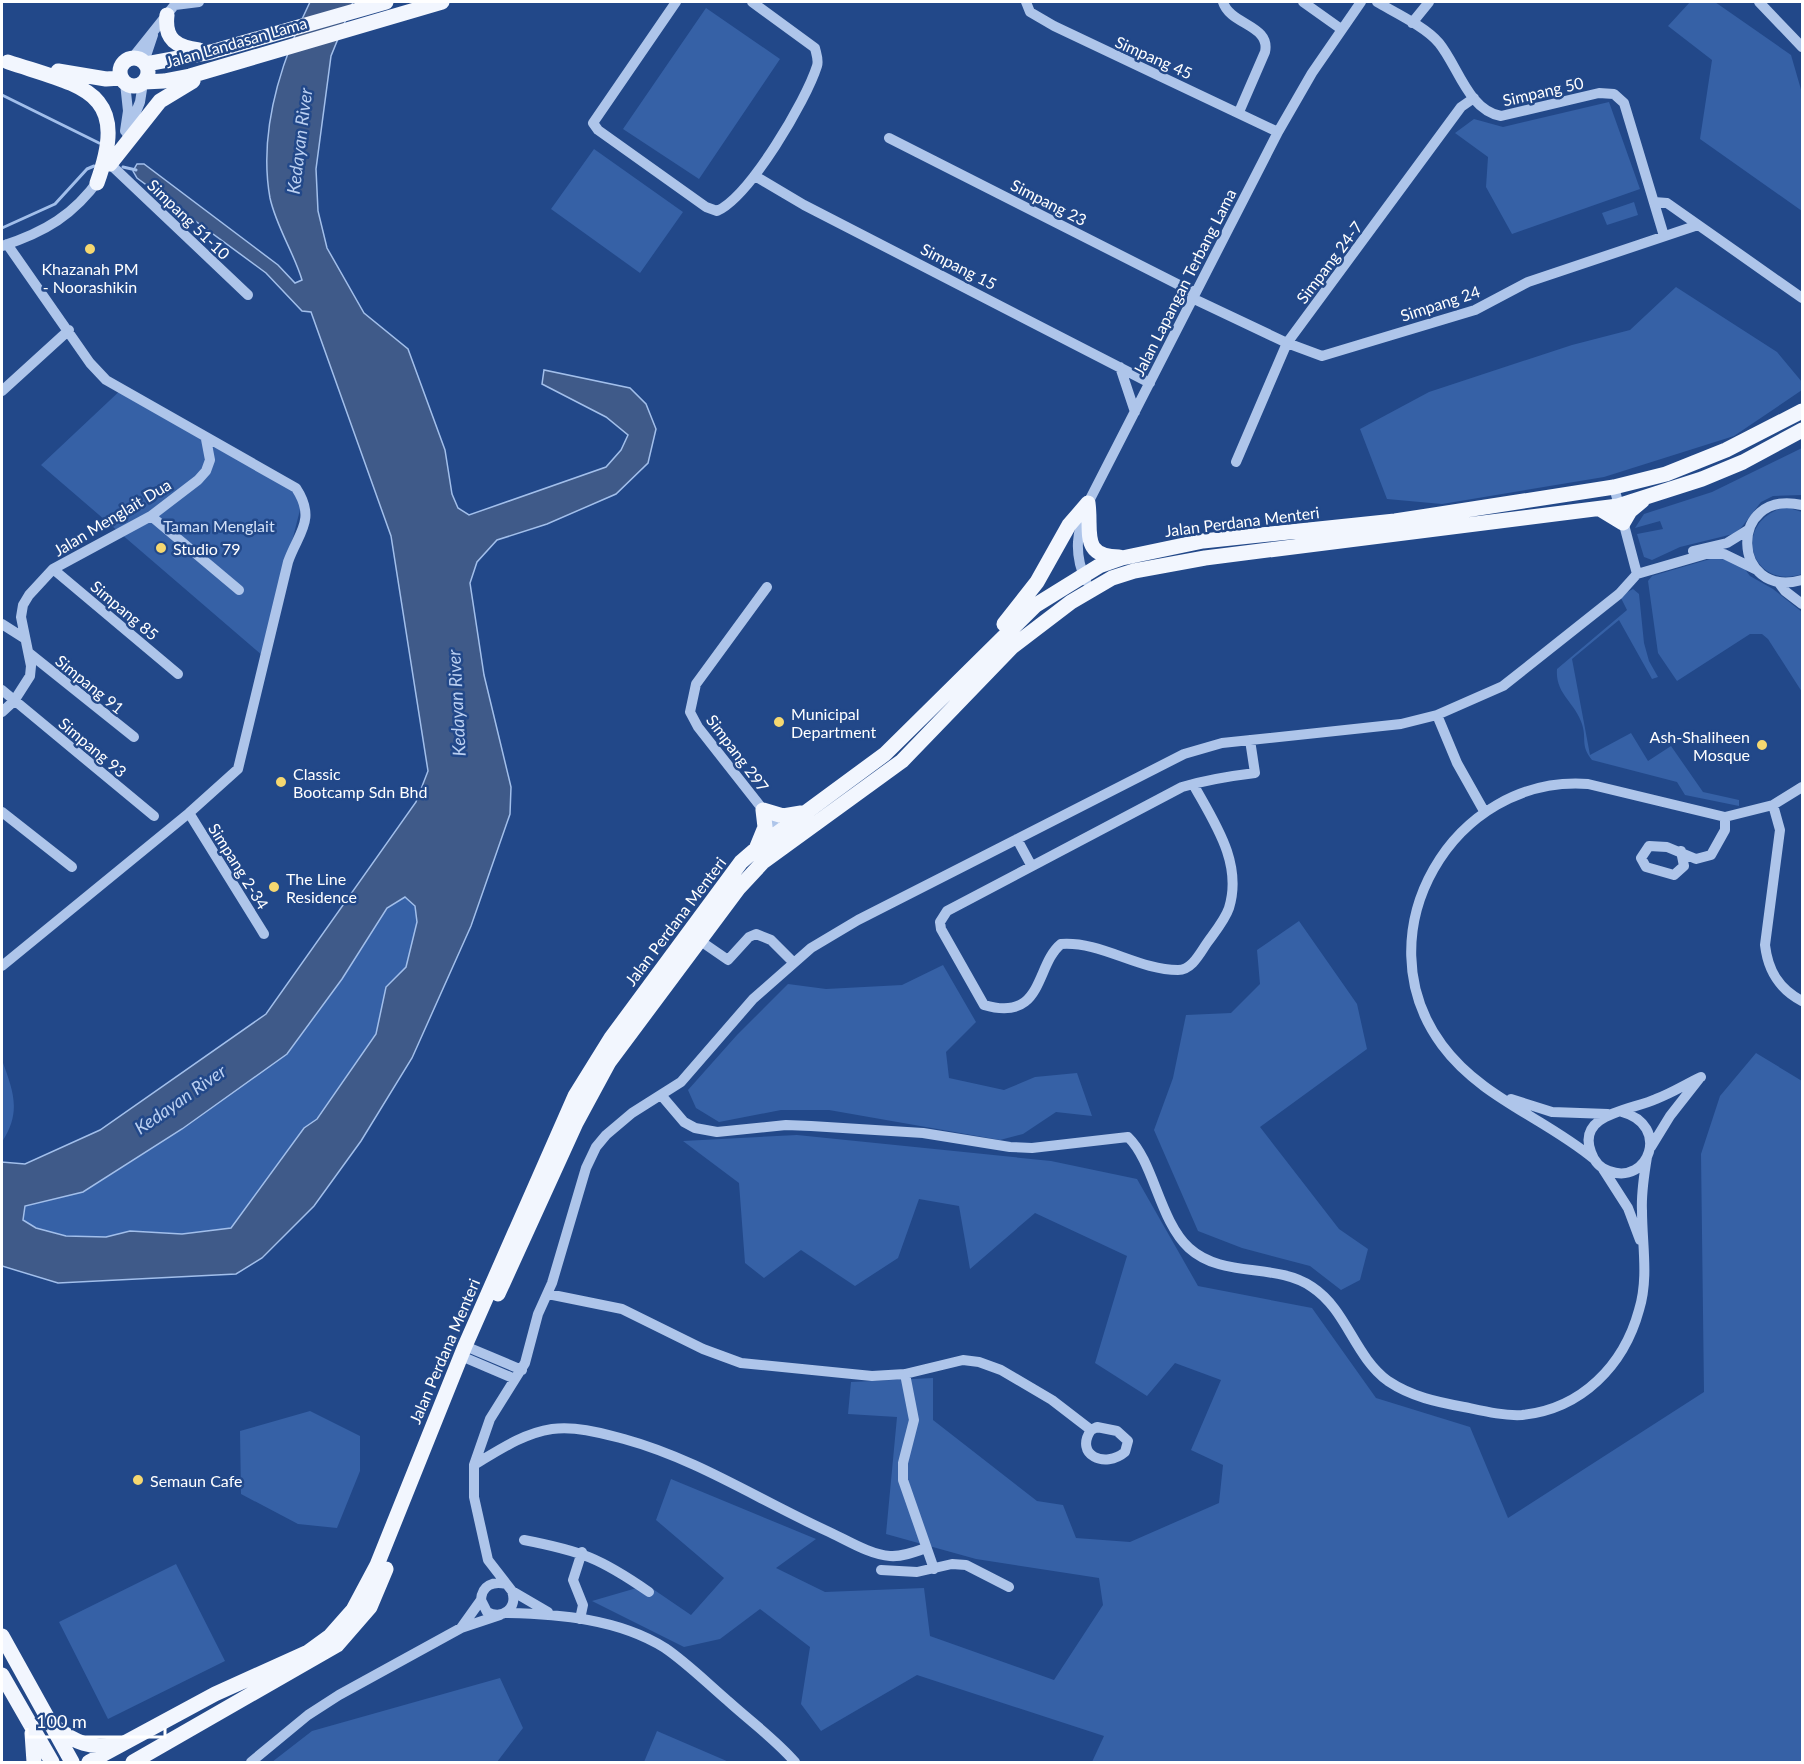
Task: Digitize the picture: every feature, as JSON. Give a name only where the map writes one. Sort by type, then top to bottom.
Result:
[{"type":"main road","name":"Jalan Landasan Lama","points":[[141,61],[211,52],[389,9],[442,2]]},
{"type":"main road","points":[[173,7],[165,26],[172,42],[182,47],[211,52]]},
{"type":"main road","name":"Jalan Landasan Lama","points":[[143,82],[165,81],[220,67],[389,9]]},
{"type":"main road","points":[[5,61],[123,81],[132,86],[143,82],[148,72],[141,61],[121,64],[123,81]]},
{"type":"main road","points":[[5,61],[75,84],[89,92],[100,104],[106,116],[110,139],[96,183]]},
{"type":"main road","points":[[110,164],[160,101],[174,90],[220,67]]},
{"type":"main road","name":"Jalan Perdana Menteri","points":[[133,1762],[318,1658],[337,1645],[358,1623],[378,1591],[467,1353],[586,1102],[622,1044],[748,877],[804,813],[898,743],[1036,605],[1083,575],[1122,558],[1203,541],[1395,521],[1614,488],[1666,474],[1726,450],[1803,411]]},
{"type":"main road","name":"Jalan Perdana Menteri","points":[[89,1762],[216,1694],[308,1652],[340,1627],[363,1595],[377,1565],[564,1118],[587,1075],[730,875],[756,849],[784,837],[902,761],[1012,647],[1037,626],[1090,590],[1134,571],[1238,553],[1618,506],[1712,475],[1803,430]]},
{"type":"main road","points":[[1600,509],[1623,523],[1630,511],[1646,497]]},
{"type":"main road","points":[[1088,503],[1091,544],[1100,554],[1122,558]]},
{"type":"main road","points":[[976,663],[1037,582],[1069,525],[1088,503]]},
{"type":"main road","points":[[756,849],[765,827],[763,810],[783,816],[804,813]]},
{"type":"main road","points":[[2,1636],[72,1762]]},
{"type":"main road","points":[[2,1675],[52,1762]]},
{"type":"main road","points":[[49,1723],[74,1741],[87,1746],[124,1742]]},
{"type":"main road","points":[[31,1728],[33,1762]]},
{"type":"street","points":[[141,61],[154,32],[173,7],[199,2]]},
{"type":"street","points":[[676,2],[593,123],[598,130],[706,207],[717,212],[724,208],[755,176],[800,103],[818,63],[815,48],[752,2]]},
{"type":"street","name":"Simpang 45","points":[[1026,2],[1030,12],[1054,26],[1278,132]]},
{"type":"street","points":[[1223,2],[1231,16],[1261,33],[1266,44],[1239,112]]},
{"type":"street","points":[[1303,2],[1341,29]]},
{"type":"street","name":"Jalan Lapangan Terbang Lama","points":[[1090,590],[1083,575],[1077,550],[1077,531],[1088,503],[1278,132],[1341,29],[1361,2]]},
{"type":"street","name":"Simpang 50","points":[[1377,2],[1438,41],[1474,98],[1491,114],[1500,116],[1599,93],[1614,94],[1624,103],[1664,236]]},
{"type":"street","points":[[1412,23],[1429,2]]},
{"type":"street","points":[[1759,2],[1803,47]]},
{"type":"street","points":[[123,81],[128,111],[123,140]]},
{"type":"street","points":[[2,966],[189,813],[238,769],[288,562],[302,538],[305,515],[301,496],[296,488],[223,445],[206,439],[106,380],[90,363],[69,330],[4,245],[63,219],[76,208],[110,164],[123,140],[137,113],[143,82]]},
{"type":"street","name":"Simpang 24-7","points":[[1236,462],[1287,343],[1461,108],[1474,98]]},
{"type":"street","name":"Simpang 23","points":[[889,138],[1194,296]]},
{"type":"street","name":"Simpang 51-10","points":[[110,164],[248,295]]},
{"type":"street","name":"Simpang 15","points":[[755,176],[804,205],[1150,383]]},
{"type":"street","points":[[1653,202],[1667,203],[1803,298]]},
{"type":"street","name":"Simpang 24","points":[[1194,296],[1287,343],[1322,356],[1475,309],[1528,282],[1698,225]]},
{"type":"street","points":[[2,391],[69,330]]},
{"type":"street","points":[[1120,367],[1135,412]]},
{"type":"street","name":"Jalan Menglait Dua","points":[[2,712],[14,700],[30,676],[21,617],[23,605],[44,577],[54,569],[151,516],[185,492],[206,471],[210,451],[206,439]]},
{"type":"street","points":[[1614,488],[1637,574]]},
{"type":"street","points":[[1757,570],[1749,558],[1746,544],[1748,530],[1755,518],[1764,509],[1790,502],[1803,506]]},
{"type":"street","points":[[151,516],[239,590]]},
{"type":"street","points":[[1652,569],[1678,555],[1727,543],[1748,530]]},
{"type":"street","points":[[795,1762],[782,1748],[666,1649],[644,1636],[554,1614],[487,1612],[482,1595],[488,1560],[474,1497],[474,1465],[490,1419],[519,1375],[532,1344],[538,1314],[548,1294],[586,1168],[596,1147],[616,1125],[661,1095],[696,1067],[753,999],[792,962],[858,920],[1184,754],[1222,743],[1401,724],[1437,715],[1503,686],[1619,594],[1637,574],[1698,556],[1724,554],[1779,583],[1785,591],[1803,604]]},
{"type":"street","name":"Simpang 85","points":[[54,569],[178,674]]},
{"type":"street","points":[[1779,583],[1803,580]]},
{"type":"street","name":"Simpang 297","points":[[767,587],[696,684],[690,712],[698,727],[784,837]]},
{"type":"street","points":[[2,624],[24,638]]},
{"type":"street","name":"Simpang 91","points":[[28,653],[134,737]]},
{"type":"street","name":"Simpang 93","points":[[2,690],[154,816]]},
{"type":"street","points":[[1437,715],[1456,764],[1484,811]]},
{"type":"street","points":[[1193,784],[1228,851],[1232,889],[1228,910],[1195,961],[1181,970],[1166,969],[1083,946],[1061,944],[1055,949],[1037,988],[1024,1002],[999,1007],[984,1005],[940,922],[946,911],[1182,787],[1193,784],[1255,773],[1250,740]]},
{"type":"street","points":[[1489,1090],[1552,1112],[1608,1114],[1622,1112],[1656,1100],[1701,1077],[1670,1116],[1649,1153],[1635,1170],[1617,1173],[1597,1163],[1552,1129],[1489,1090],[1460,1067],[1441,1044],[1418,996],[1411,965],[1418,908],[1431,874],[1458,834],[1484,811],[1523,791],[1568,782],[1625,791],[1725,817],[1773,805],[1803,787]]},
{"type":"street","points":[[1773,805],[1780,830],[1766,935],[1767,961],[1778,982],[1803,1001]]},
{"type":"street","points":[[2,813],[72,867]]},
{"type":"street","name":"Simpang 2-34","points":[[189,813],[264,934]]},
{"type":"street","points":[[1681,851],[1696,859],[1711,855],[1725,830],[1725,817]]},
{"type":"street","points":[[1017,839],[1031,865]]},
{"type":"street","points":[[699,940],[728,960],[749,937],[762,936],[781,949],[792,962]]},
{"type":"street","points":[[661,1095],[684,1122],[706,1131],[811,1126],[923,1133],[1010,1147],[1032,1148],[1128,1137],[1175,1230],[1189,1247],[1207,1260],[1226,1266],[1277,1273],[1296,1278],[1312,1287],[1339,1314],[1360,1352],[1386,1379],[1419,1398],[1494,1413],[1521,1415],[1565,1404],[1599,1381],[1627,1344],[1637,1317],[1644,1291],[1642,1187],[1650,1135],[1644,1123],[1634,1115],[1622,1112]]},
{"type":"street","points":[[1608,1114],[1592,1128],[1590,1149],[1628,1208],[1644,1252]]},
{"type":"street","points":[[548,1294],[622,1309],[703,1349],[741,1363],[872,1376],[905,1374],[963,1360],[979,1362],[1001,1370],[1052,1400],[1091,1430]]},
{"type":"street","points":[[467,1353],[519,1375]]},
{"type":"street","points":[[905,1374],[914,1420],[903,1463],[903,1480],[934,1569]]},
{"type":"street","points":[[474,1465],[524,1436],[551,1429],[574,1428],[600,1432],[688,1460],[800,1518],[873,1551],[889,1556],[926,1548]]},
{"type":"street","points":[[524,1540],[582,1552],[614,1568],[648,1592]]},
{"type":"street","points":[[580,1619],[583,1605],[573,1580],[582,1552]]},
{"type":"street","points":[[251,1762],[315,1710],[461,1628],[503,1614],[514,1603],[509,1587],[488,1560]]},
{"type":"street","points":[[880,1570],[905,1573],[952,1564],[966,1565],[1010,1587]]},
{"type":"street","points":[[461,1628],[489,1584],[498,1582],[554,1614]]},
{"type":"green space","points":[[1690,2],[1715,2],[1791,55],[1802,93],[1802,211],[1700,139],[1712,60],[1668,26]]},
{"type":"green space","points":[[706,8],[780,59],[699,179],[623,129]]},
{"type":"green space","points":[[1609,102],[1640,189],[1512,234],[1486,187],[1488,157],[1455,133],[1474,119],[1503,127]]},
{"type":"green space","points":[[594,149],[683,212],[640,273],[551,209]]},
{"type":"green space","points":[[1634,202],[1638,215],[1607,225],[1602,213]]},
{"type":"green space","points":[[1676,287],[1777,352],[1802,382],[1802,390],[1734,436],[1604,477],[1442,504],[1387,499],[1360,429],[1429,392],[1572,345],[1630,330]]},
{"type":"green space","name":"Taman Menglait","points":[[125,386],[304,494],[263,656],[41,465]]},
{"type":"green space","points":[[1802,448],[1802,495],[1773,496],[1761,502],[1741,528],[1733,534],[1680,547],[1652,560],[1644,557],[1637,534],[1663,529],[1660,521],[1635,528],[1644,514],[1712,492]]},
{"type":"green space","points":[[1786,507],[1802,512],[1802,574],[1784,577],[1770,573],[1759,564],[1754,552],[1753,539],[1758,526],[1768,515]]},
{"type":"green space","points":[[1710,559],[1724,559],[1744,568],[1750,576],[1773,589],[1802,612],[1802,692],[1768,639],[1762,634],[1750,634],[1677,681],[1658,653],[1648,581],[1652,576]]},
{"type":"green space","points":[[1633,589],[1639,594],[1644,643],[1649,661],[1658,677],[1652,679],[1619,620],[1572,659],[1590,755],[1631,733],[1648,761],[1671,746],[1703,792],[1739,800],[1739,806],[1685,795],[1677,782],[1592,760],[1586,750],[1582,724],[1562,692],[1557,678],[1557,669],[1627,610],[1620,596]]},
{"type":"green space","points":[[405,897],[415,906],[417,922],[406,967],[386,987],[376,1034],[316,1119],[304,1128],[231,1228],[182,1234],[130,1231],[106,1237],[66,1236],[36,1228],[23,1220],[25,1206],[84,1192],[182,1129],[342,979],[387,908]]},
{"type":"green space","points":[[1299,921],[1357,1004],[1367,1049],[1260,1127],[1339,1229],[1368,1249],[1360,1280],[1341,1290],[1310,1266],[1242,1248],[1198,1231],[1154,1130],[1173,1078],[1186,1015],[1231,1013],[1260,984],[1257,950]]},
{"type":"green space","points":[[943,965],[976,1022],[946,1052],[949,1078],[1004,1090],[1035,1077],[1077,1073],[1092,1116],[1056,1112],[1023,1134],[1000,1140],[829,1110],[781,1110],[719,1122],[696,1108],[688,1090],[737,1035],[788,984],[826,989],[902,985]]},
{"type":"green space","points":[[1756,1053],[1802,1081],[1802,1762],[1092,1762],[1104,1736],[917,1675],[821,1731],[801,1704],[810,1647],[760,1609],[720,1639],[684,1647],[592,1601],[647,1585],[691,1615],[724,1578],[656,1520],[671,1479],[816,1539],[776,1568],[825,1592],[924,1588],[930,1636],[1054,1680],[1103,1605],[1099,1578],[976,1559],[886,1534],[897,1417],[848,1414],[851,1382],[933,1378],[933,1420],[1037,1501],[1063,1505],[1076,1538],[1130,1542],[1219,1503],[1223,1465],[1191,1450],[1221,1380],[1175,1363],[1147,1396],[1095,1363],[1127,1256],[1035,1213],[970,1269],[959,1206],[919,1199],[898,1258],[855,1286],[801,1250],[764,1278],[745,1263],[739,1183],[683,1141],[797,1135],[1051,1161],[1137,1179],[1198,1286],[1312,1308],[1376,1398],[1470,1427],[1508,1518],[1704,1392],[1701,1154],[1720,1096]]},
{"type":"green space","points":[[2,1060],[12,1091],[14,1111],[2,1142]]},
{"type":"green space","points":[[310,1411],[360,1436],[360,1471],[337,1528],[298,1524],[241,1494],[240,1431]]},
{"type":"green space","points":[[176,1564],[225,1661],[108,1719],[59,1622]]},
{"type":"green space","points":[[500,1678],[523,1728],[497,1762],[272,1762],[312,1731]]},
{"type":"green space","points":[[657,1731],[729,1762],[644,1762]]},
{"type":"water","name":"Kedayan River","points":[[310,2],[353,2],[331,56],[316,169],[318,211],[327,248],[364,313],[408,349],[445,450],[452,494],[458,508],[469,515],[606,467],[621,450],[628,435],[606,417],[542,384],[544,370],[630,388],[646,404],[656,429],[648,463],[616,494],[547,524],[497,540],[477,562],[470,583],[484,675],[511,787],[510,814],[471,926],[412,1058],[361,1141],[314,1206],[262,1258],[236,1274],[58,1283],[2,1266],[2,1162],[25,1164],[100,1130],[266,1014],[416,802],[428,771],[391,536],[311,312],[302,311],[266,273],[137,178],[133,171],[137,164],[144,164],[278,265],[295,283],[302,280],[273,208],[267,173],[267,147],[275,97],[281,72]],"holes":[[[405,897],[415,906],[417,922],[406,967],[386,987],[376,1034],[317,1119],[304,1128],[231,1228],[182,1234],[130,1231],[106,1237],[66,1236],[36,1228],[23,1220],[25,1206],[83,1192],[182,1129],[287,1054],[342,979],[387,908]]]},
{"type":"waterway","points":[[2,95],[99,143]]},
{"type":"waterway","points":[[2,228],[55,204],[87,169],[94,166]]},
{"type":"waterway","points":[[123,167],[136,170]]},
{"type":"place","name":"Khazanah PM - Noorashikin","points":[[90,249]]},
{"type":"place","name":"Studio 79","points":[[161,548]]},
{"type":"place","name":"Municipal Department","points":[[779,722]]},
{"type":"place","name":"Ash-Shaliheen Mosque","points":[[1762,745]]},
{"type":"place","name":"Classic Bootcamp Sdn Bhd","points":[[281,782]]},
{"type":"place","name":"The Line Residence","points":[[274,887]]},
{"type":"place","name":"Semaun Cafe","points":[[138,1480]]}]
